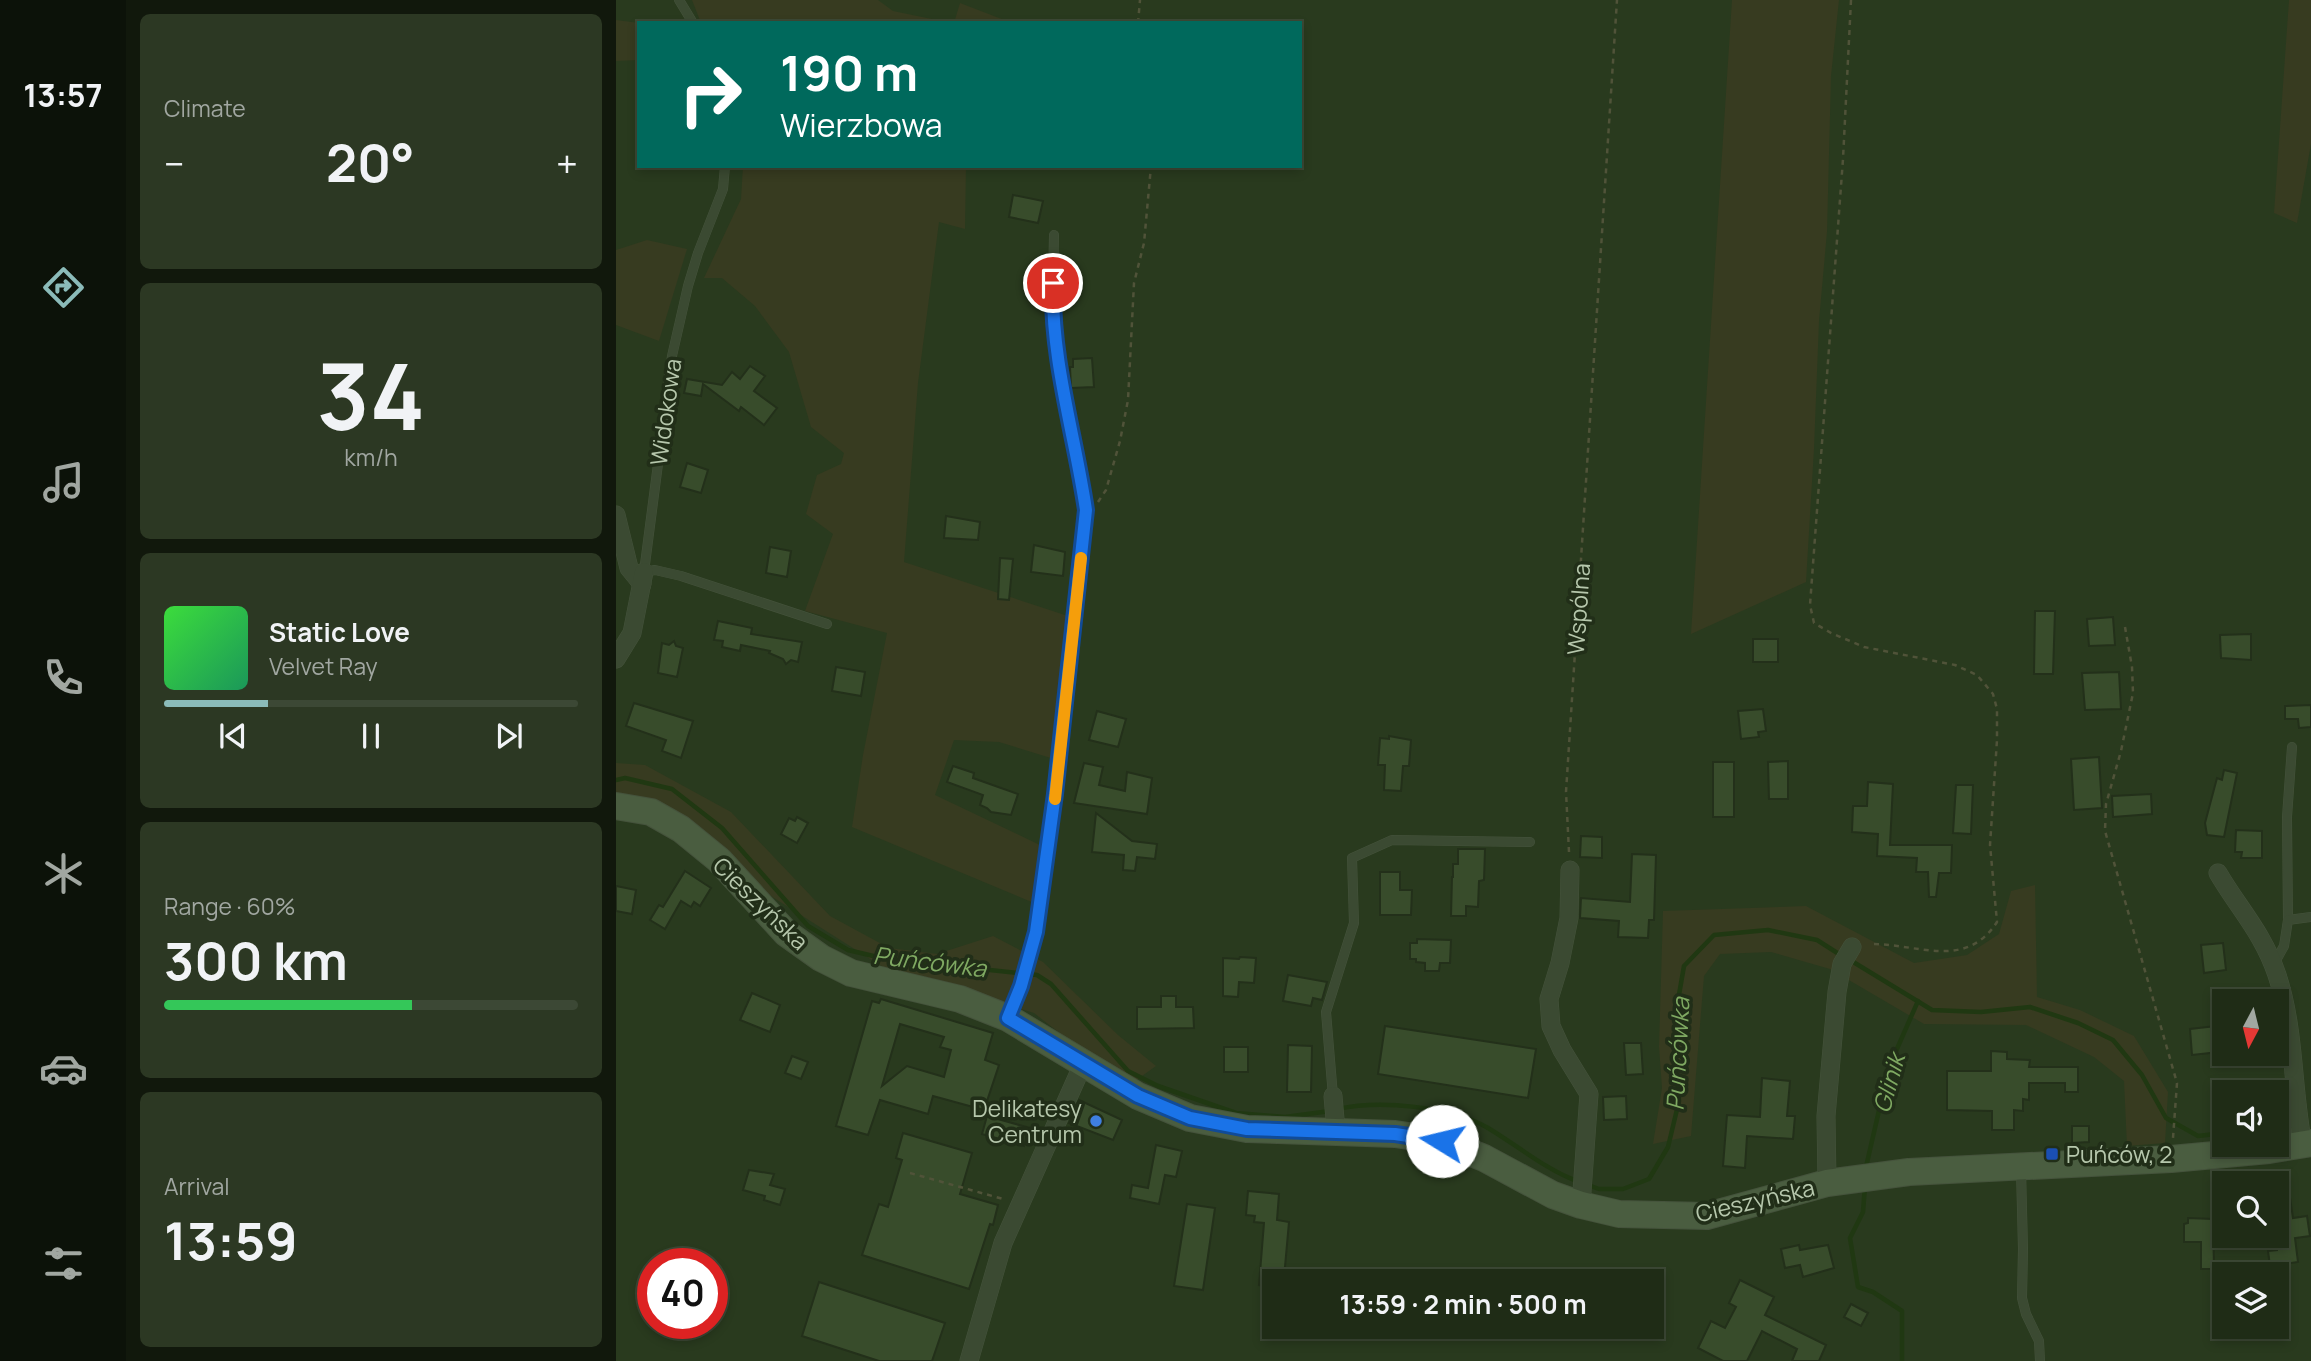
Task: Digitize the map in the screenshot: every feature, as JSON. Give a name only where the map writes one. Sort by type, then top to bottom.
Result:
[{"type":"street","points":[[616,515],[629,568],[643,578]]},
{"type":"street","name":"Widokowa","points":[[616,659],[632,633],[643,578]]},
{"type":"street","name":"Cieszyńska","points":[[616,806],[650,812],[681,829],[719,860],[786,933],[821,958],[851,972],[960,999],[1008,1018],[1138,1096],[1190,1118],[1247,1129],[1335,1124],[1442,1141],[1484,1158],[1553,1195],[1581,1200],[1619,1214],[1707,1216],[1827,1183],[1909,1172],[2171,1159],[2305,1140]]},
{"type":"street","points":[[1570,870],[1569,918],[1549,999],[1551,1026],[1562,1050],[1590,1094],[1581,1200]]},
{"type":"street","points":[[2218,873],[2256,928],[2280,986],[2290,1030],[2296,1108],[2305,1140]]},
{"type":"street","name":"Cieszyńska","points":[[1827,1183],[1826,1116],[1837,992],[1842,964],[1852,947]]},
{"type":"street","points":[[969,1361],[1003,1243],[1083,1064]]},
{"type":"street","points":[[1333,1096],[1335,1124]]},
{"type":"lane","points":[[679,0],[693,21]]},
{"type":"lane","name":"Widokowa","points":[[643,578],[675,343],[698,253],[723,189],[725,168]]},
{"type":"lane","points":[[1008,1018],[1030,959],[1036,932],[1055,794],[1086,510],[1080,466],[1070,432],[1054,318],[1054,235]]},
{"type":"lane","points":[[643,578],[654,570],[681,576],[827,624]]},
{"type":"lane","points":[[2273,965],[2284,946],[2288,920],[2287,840],[2292,747]]},
{"type":"lane","points":[[1333,1096],[1326,1012],[1354,923],[1352,858],[1392,840],[1530,842]]},
{"type":"lane","points":[[2288,920],[2311,917]]},
{"type":"lane","points":[[2021,1168],[2022,1298],[2026,1314],[2039,1341],[2040,1361]]},
{"type":"path","points":[[1138,21],[1140,0]]},
{"type":"path","name":"Wspólna","points":[[1570,870],[1566,792],[1617,0]]},
{"type":"path","points":[[1851,0],[1843,159],[1810,605],[1814,623],[1831,633],[1864,646],[1955,665],[1977,676],[1993,694],[1997,719],[1990,845],[1997,922],[1979,943],[1956,952],[1889,944],[1852,947]]},
{"type":"path","points":[[1085,523],[1105,490],[1120,441],[1128,400],[1134,283],[1144,243],[1151,168]]},
{"type":"path","points":[[2125,627],[2133,667],[2133,694],[2106,804],[2105,831],[2177,1083],[2173,1142]]},
{"type":"path","points":[[910,1173],[1020,1203]]},
{"type":"green space","points":[[692,0],[878,0],[893,11],[941,21],[700,21]]},
{"type":"green space","points":[[1732,0],[1839,0],[1831,76],[1827,232],[1819,321],[1806,582],[1691,634]]},
{"type":"green space","points":[[2289,0],[2311,0],[2311,144],[2297,223],[2274,213]]},
{"type":"green space","points":[[960,3],[1007,21],[955,21]]},
{"type":"green space","points":[[616,20],[637,23],[637,60],[616,61]]},
{"type":"green space","points":[[743,168],[966,168],[965,229],[939,222],[918,383],[904,562],[1071,617],[1054,759],[999,742],[954,740],[935,795],[1042,846],[1034,903],[852,827],[887,633],[805,611],[833,534],[806,514],[817,475],[841,464],[844,453],[811,427],[789,352],[755,306],[722,278],[704,278],[741,199]]},
{"type":"green space","points":[[647,240],[687,249],[659,341],[616,325],[616,250]]},
{"type":"green space","points":[[616,763],[645,765],[731,812],[830,916],[889,948],[937,954],[993,936],[1043,962],[1118,1035],[1156,1066],[1135,1081],[1094,1060],[1034,1013],[883,967],[774,898],[659,806],[616,800]]},
{"type":"green space","points":[[2035,885],[2037,997],[2080,1010],[2134,1036],[2168,1092],[2165,1143],[2127,1146],[2124,1081],[2094,1057],[2026,1025],[1924,1024],[1830,969],[1771,952],[1720,954],[1704,976],[1691,1136],[1653,1144],[1662,1088],[1659,1047],[1663,911],[1806,906],[1914,963],[1967,955],[1999,934],[2011,891]]},
{"type":"building","points":[[1013,195],[1043,201],[1038,223],[1009,217]]},
{"type":"building","points":[[1092,358],[1094,387],[1071,388],[1070,367],[1073,367],[1073,359]]},
{"type":"building","points":[[750,366],[765,376],[754,391],[777,408],[764,425],[741,407],[739,411],[703,384],[701,396],[684,393],[687,379],[722,385],[732,372],[740,379]]},
{"type":"building","points":[[687,463],[708,470],[701,493],[680,487]]},
{"type":"building","points":[[946,516],[980,522],[978,540],[944,538]]},
{"type":"building","points":[[1034,545],[1065,552],[1063,576],[1031,572]]},
{"type":"building","points":[[770,547],[791,551],[787,577],[766,573]]},
{"type":"building","points":[[1000,558],[1013,559],[1009,600],[998,599]]},
{"type":"building","points":[[2035,611],[2055,611],[2053,674],[2034,674]]},
{"type":"building","points":[[2113,617],[2115,645],[2089,646],[2087,619]]},
{"type":"building","points":[[718,621],[752,628],[751,634],[802,642],[798,662],[791,660],[786,664],[783,659],[769,653],[770,651],[741,645],[740,651],[722,647],[723,641],[714,640]]},
{"type":"building","points":[[2251,634],[2251,660],[2221,658],[2220,635]]},
{"type":"building","points":[[1753,639],[1778,639],[1778,662],[1753,662]]},
{"type":"building","points":[[674,641],[676,646],[683,648],[677,677],[658,673],[662,643],[669,645]]},
{"type":"building","points":[[836,667],[865,672],[861,696],[832,691]]},
{"type":"building","points":[[2119,672],[2121,709],[2085,710],[2082,673]]},
{"type":"building","points":[[634,703],[693,721],[681,758],[662,751],[666,740],[626,726]]},
{"type":"building","points":[[2311,705],[2311,727],[2299,728],[2298,719],[2285,719],[2285,706]]},
{"type":"building","points":[[1763,709],[1766,731],[1758,732],[1759,737],[1741,739],[1738,711]]},
{"type":"building","points":[[1097,711],[1126,719],[1118,747],[1089,740]]},
{"type":"building","points":[[1389,736],[1411,740],[1409,766],[1403,766],[1401,791],[1384,790],[1385,765],[1378,765],[1380,738],[1389,739]]},
{"type":"building","points":[[2099,757],[2102,808],[2074,810],[2071,759]]},
{"type":"building","points":[[1788,761],[1788,799],[1769,799],[1768,762]]},
{"type":"building","points":[[1713,762],[1734,762],[1734,817],[1713,817]]},
{"type":"building","points":[[1084,763],[1103,767],[1099,785],[1125,791],[1127,772],[1152,778],[1147,814],[1074,803]]},
{"type":"building","points":[[953,766],[974,773],[973,778],[1018,794],[1011,815],[991,812],[980,805],[983,795],[947,782]]},
{"type":"building","points":[[2224,770],[2237,773],[2224,837],[2207,835],[2205,823],[2217,778],[2222,780]]},
{"type":"building","points":[[1868,782],[1893,784],[1890,845],[1952,845],[1951,873],[1939,873],[1936,897],[1929,897],[1928,872],[1916,872],[1917,858],[1877,856],[1878,834],[1852,832],[1853,806],[1867,806]]},
{"type":"building","points":[[1956,785],[1973,785],[1971,834],[1953,833]]},
{"type":"building","points":[[2151,794],[2152,814],[2113,817],[2112,796]]},
{"type":"building","points":[[1096,813],[1132,841],[1157,844],[1155,859],[1137,857],[1135,871],[1123,870],[1124,855],[1092,852]]},
{"type":"building","points":[[797,817],[808,823],[797,843],[781,834],[789,818],[795,821]]},
{"type":"building","points":[[2236,830],[2262,831],[2262,858],[2241,858],[2242,852],[2235,852]]},
{"type":"building","points":[[1581,836],[1602,837],[1602,858],[1580,857]]},
{"type":"building","points":[[1458,849],[1485,849],[1484,880],[1479,881],[1478,907],[1466,906],[1466,916],[1451,916],[1453,864],[1458,864]]},
{"type":"building","points":[[1632,854],[1656,855],[1654,920],[1649,920],[1648,938],[1618,937],[1619,921],[1580,918],[1581,898],[1630,902]]},
{"type":"building","points":[[685,871],[711,888],[700,906],[694,902],[691,907],[681,901],[665,929],[650,920],[659,905],[663,907]]},
{"type":"building","points":[[1380,872],[1400,872],[1400,890],[1412,890],[1411,915],[1380,915]]},
{"type":"building","points":[[616,886],[636,890],[632,914],[616,911]]},
{"type":"building","points":[[1417,939],[1451,940],[1450,963],[1440,963],[1439,971],[1425,971],[1425,963],[1410,959],[1410,943],[1417,943]]},
{"type":"building","points":[[2223,943],[2226,970],[2204,973],[2201,945]]},
{"type":"building","points":[[1223,958],[1256,958],[1254,983],[1239,982],[1238,997],[1223,996]]},
{"type":"building","points":[[1288,975],[1327,982],[1322,1000],[1313,998],[1311,1006],[1283,1001]]},
{"type":"building","points":[[752,993],[780,1005],[770,1032],[740,1020]]},
{"type":"building","points":[[1161,996],[1176,996],[1176,1007],[1193,1007],[1194,1028],[1137,1029],[1137,1007],[1161,1007]]},
{"type":"building","points":[[881,999],[993,1033],[985,1060],[999,1065],[984,1110],[933,1096],[928,1114],[880,1100],[868,1135],[836,1126],[872,1001],[879,1003]],"holes":[[[900,1024],[944,1037],[940,1047],[951,1050],[944,1077],[907,1066],[882,1086]]]},
{"type":"building","points":[[1385,1026],[1536,1049],[1528,1098],[1378,1074]]},
{"type":"building","points":[[2212,1026],[2212,1053],[2192,1055],[2190,1029]]},
{"type":"building","points":[[1624,1043],[1641,1043],[1643,1074],[1626,1075]]},
{"type":"building","points":[[1288,1045],[1312,1046],[1311,1092],[1287,1092]]},
{"type":"building","points":[[1224,1047],[1248,1047],[1248,1072],[1224,1072]]},
{"type":"building","points":[[1991,1051],[2007,1052],[2007,1059],[2030,1060],[2029,1067],[2078,1067],[2078,1092],[2065,1092],[2065,1083],[2029,1083],[2029,1100],[2023,1099],[2023,1111],[2014,1110],[2014,1130],[1992,1130],[1992,1111],[1947,1110],[1947,1071],[1991,1071]]},
{"type":"building","points":[[792,1056],[808,1062],[801,1079],[785,1073]]},
{"type":"building","points":[[1762,1078],[1790,1081],[1787,1116],[1795,1116],[1793,1139],[1747,1136],[1745,1168],[1723,1166],[1727,1115],[1760,1117]]},
{"type":"building","points":[[1626,1096],[1627,1119],[1604,1120],[1603,1097]]},
{"type":"building","name":"Delikatesy Centrum","points":[[1079,1100],[1122,1120],[1113,1140],[1069,1123]]},
{"type":"building","points":[[987,1116],[1030,1128],[1024,1146],[982,1134]]},
{"type":"building","points":[[2072,1126],[2089,1126],[2089,1142],[2072,1143]]},
{"type":"building","points":[[903,1133],[972,1153],[960,1194],[998,1205],[969,1289],[862,1255],[879,1204],[888,1207],[902,1160],[896,1158]]},
{"type":"building","points":[[1156,1145],[1182,1151],[1176,1177],[1165,1175],[1159,1204],[1130,1198],[1132,1185],[1148,1188]]},
{"type":"building","points":[[749,1170],[774,1174],[770,1185],[785,1189],[780,1205],[764,1200],[765,1196],[743,1190]]},
{"type":"building","points":[[1248,1191],[1279,1194],[1277,1220],[1289,1222],[1285,1269],[1262,1269],[1262,1285],[1259,1285],[1264,1223],[1254,1222],[1255,1216],[1246,1215]]},
{"type":"building","points":[[2289,1198],[2293,1218],[2307,1216],[2310,1236],[2295,1238],[2298,1262],[2269,1262],[2268,1251],[2289,1248]]},
{"type":"building","points":[[1187,1204],[1215,1208],[1203,1290],[1174,1286]]},
{"type":"building","points":[[2188,1218],[2212,1219],[2212,1269],[2201,1269],[2201,1242],[2184,1242],[2184,1224],[2188,1223]]},
{"type":"building","points":[[1799,1245],[1800,1250],[1828,1245],[1834,1268],[1803,1277],[1800,1265],[1785,1268],[1781,1249]]},
{"type":"building","points":[[1740,1280],[1774,1297],[1765,1315],[1826,1345],[1819,1361],[1792,1361],[1797,1349],[1762,1331],[1747,1361],[1723,1361],[1698,1348],[1711,1321],[1725,1328],[1736,1307],[1729,1303]]},
{"type":"building","points":[[819,1282],[945,1323],[932,1361],[879,1361],[802,1336]]},
{"type":"building","points":[[1851,1304],[1868,1313],[1861,1326],[1844,1317]]},
{"type":"waterway","name":"Puńcówka","points":[[616,780],[625,778],[672,789],[722,828],[808,926],[848,950],[886,959],[1037,975],[1051,984],[1128,1071],[1158,1086],[1236,1113],[1285,1117],[1330,1111]]},
{"type":"waterway","name":"Puńcówka","points":[[1588,1185],[1599,1189],[1623,1189],[1649,1179],[1668,1147],[1679,1101],[1675,1061],[1676,1012],[1684,966],[1714,935],[1768,930],[1817,940],[1842,956]]},
{"type":"waterway","name":"Puńcówka","points":[[1850,960],[1932,1010],[1981,1012],[2030,1007],[2078,1023],[2113,1040],[2142,1075],[2166,1118],[2198,1136],[2212,1134]]},
{"type":"waterway","name":"Glinik","points":[[1866,1167],[1889,1067],[1918,1001]]},
{"type":"waterway","name":"Puńcówka","points":[[1338,1109],[1394,1105],[1455,1114],[1488,1128],[1543,1164],[1577,1181]]},
{"type":"waterway","name":"Puńcówka","points":[[2289,1123],[2296,1122]]},
{"type":"waterway","name":"Glinik","points":[[1865,1186],[1863,1212],[1850,1238],[1858,1287],[1873,1292],[1902,1311],[1902,1361]]},
{"type":"slow traffic","points":[[1055,799],[1081,558]]},
{"type":"place","name":"Delikatesy Centrum","points":[[1096,1121]]},
{"type":"place","name":"Puńców, 2","points":[[2052,1154]]},
{"type":"route","points":[[1053,283],[1058,354],[1086,510],[1055,794],[1036,932],[1030,959],[1008,1018],[1138,1096],[1190,1118],[1247,1129],[1395,1134],[1442,1141]]}]
